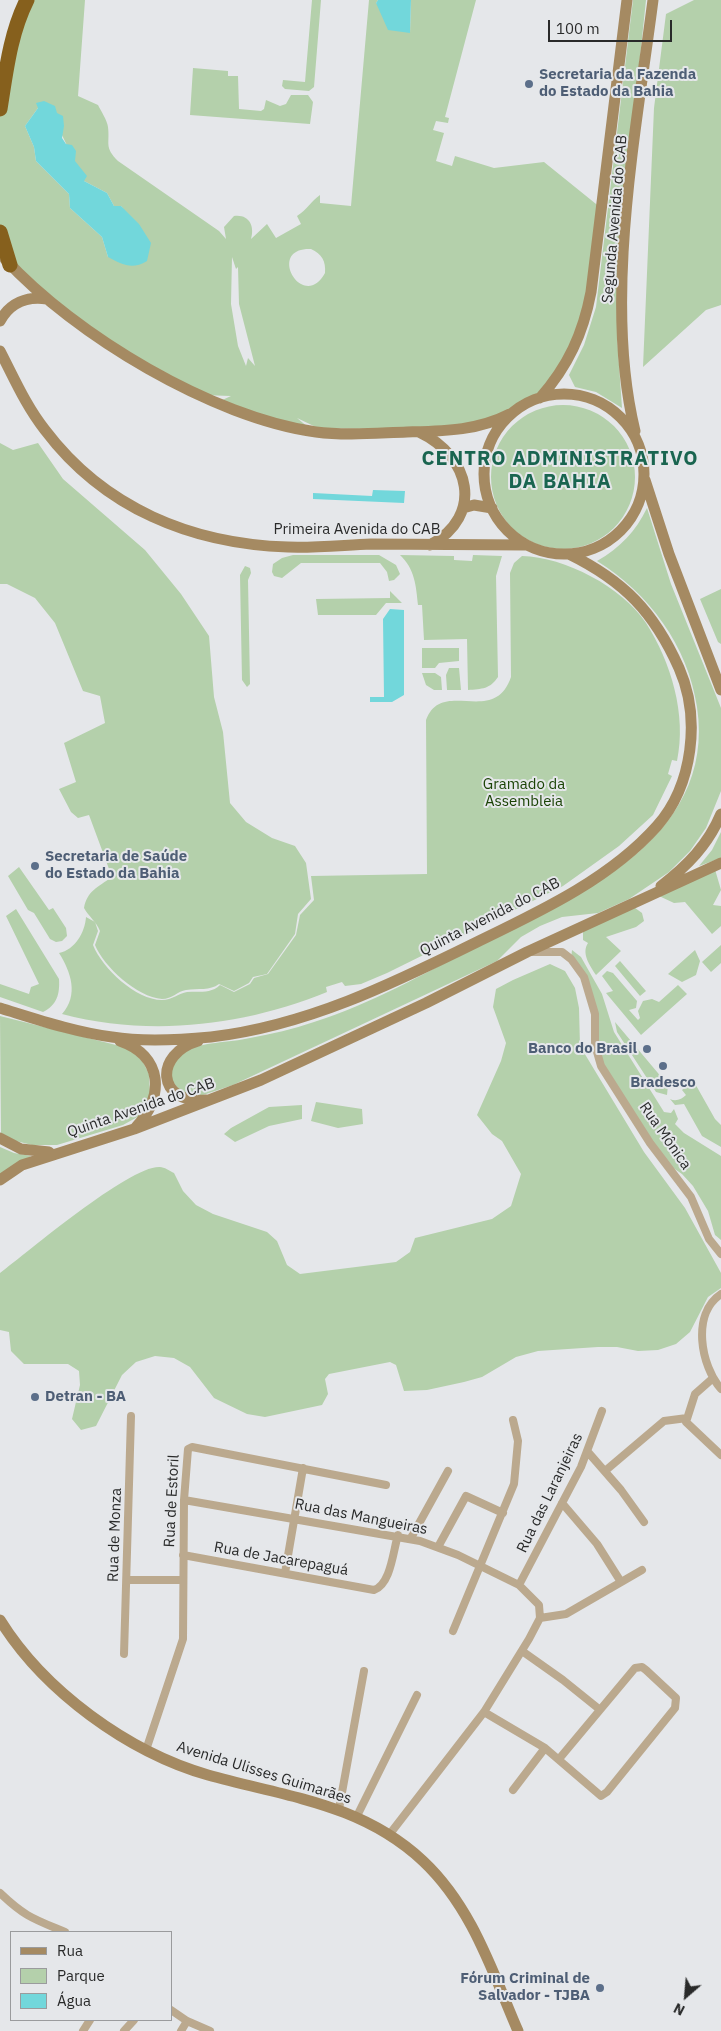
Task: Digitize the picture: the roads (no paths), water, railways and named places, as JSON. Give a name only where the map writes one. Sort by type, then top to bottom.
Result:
[{"type":"highway","points":[[0,109],[17,22],[27,0]]},
{"type":"highway","points":[[0,232],[5,259]]},
{"type":"main road","name":"Segunda Avenida do CAB","points":[[540,398],[568,361],[586,319],[627,0]]},
{"type":"main road","name":"Segunda Avenida do CAB","points":[[637,440],[625,378],[622,304],[630,188],[653,0]]},
{"type":"main road","points":[[5,259],[47,299],[129,356],[173,382],[233,408],[270,421],[314,432],[362,434],[418,432],[482,426],[540,398],[559,394],[578,395],[596,401],[620,417],[637,440],[643,459],[644,478],[640,501],[629,522],[613,538],[592,549],[569,554],[550,553],[526,545],[506,529],[492,508],[484,484],[485,458],[494,434],[510,414]]},
{"type":"main road","points":[[0,321],[10,308],[18,302],[28,299],[47,299]]},
{"type":"main road","name":"Primeira Avenida do CAB","points":[[0,351],[26,401],[44,429],[67,457],[88,478],[115,498],[141,512],[198,534],[236,542],[288,547],[373,544],[429,546],[526,545]]},
{"type":"main road","points":[[418,432],[440,444],[458,466],[464,480],[463,508],[450,531],[429,546]]},
{"type":"main road","points":[[644,478],[669,554],[721,690]]},
{"type":"main road","points":[[463,508],[474,504],[492,508]]},
{"type":"main road","name":"Quinta Avenida do CAB","points":[[0,1008],[33,1019],[112,1037],[184,1039],[211,1037],[255,1029],[319,1012],[396,982],[567,895],[625,856],[657,826],[676,796],[691,743],[688,699],[682,675],[659,628],[644,608],[624,587],[597,568],[569,554]]},
{"type":"main road","points":[[641,901],[696,856],[711,835],[721,814]]},
{"type":"main road","name":"Quinta Avenida do CAB","points":[[58,1152],[134,1129],[216,1099],[289,1068],[527,952],[721,863]]},
{"type":"main road","points":[[112,1037],[128,1043],[146,1057],[156,1079],[152,1103],[134,1129]]},
{"type":"main road","points":[[211,1037],[178,1050],[172,1056],[166,1072],[170,1088],[184,1099],[193,1101],[216,1099]]},
{"type":"main road","points":[[0,1138],[21,1149],[37,1152],[58,1152]]},
{"type":"main road","points":[[0,1180],[22,1165],[58,1152]]},
{"type":"main road","name":"Avenida Ulisses Guimarães","points":[[0,1620],[28,1657],[75,1703],[114,1732],[146,1750],[210,1771],[299,1794],[357,1816],[389,1834],[432,1871],[464,1913],[480,1942],[518,2031]]},
{"type":"street","name":"Rua Mônica","points":[[527,952],[562,952],[578,967],[589,988],[595,1014],[595,1045],[602,1066],[650,1144],[691,1197],[709,1239],[721,1254]]},
{"type":"street","points":[[721,1294],[710,1304],[704,1318],[704,1353],[712,1378],[721,1389]]},
{"type":"street","points":[[712,1378],[695,1394],[687,1418],[687,1425],[721,1455]]},
{"type":"street","name":"Rua das Laranjeiras","points":[[520,1585],[587,1451],[602,1411]]},
{"type":"street","name":"Rua de Monza","points":[[124,1654],[131,1416]]},
{"type":"street","points":[[605,1471],[664,1421],[687,1418]]},
{"type":"street","points":[[453,1631],[503,1513],[516,1476],[518,1441],[513,1420]]},
{"type":"street","name":"Rua de Estoril","points":[[146,1750],[183,1639],[184,1500],[187,1451],[192,1447],[386,1485]]},
{"type":"street","points":[[587,1451],[605,1471],[644,1522]]},
{"type":"street","points":[[285,1573],[304,1468]]},
{"type":"street","points":[[411,1538],[448,1471]]},
{"type":"street","points":[[438,1547],[466,1496],[503,1513]]},
{"type":"street","name":"Rua das Mangueiras","points":[[184,1500],[295,1517],[411,1538],[480,1565],[520,1585],[539,1605],[540,1618]]},
{"type":"street","points":[[562,1503],[597,1544],[622,1582]]},
{"type":"street","name":"Rua de Jacarepaguá","points":[[183,1555],[374,1590],[383,1586],[387,1577],[398,1535]]},
{"type":"street","points":[[389,1834],[484,1712],[540,1618],[566,1614],[642,1570]]},
{"type":"street","points":[[127,1580],[184,1580]]},
{"type":"street","points":[[522,1651],[563,1680],[599,1709]]},
{"type":"street","points":[[484,1712],[545,1748],[598,1795],[603,1795],[675,1708],[676,1698],[646,1670],[638,1667],[632,1670],[559,1759]]},
{"type":"street","points":[[339,1809],[364,1671]]},
{"type":"street","points":[[357,1816],[417,1695]]},
{"type":"street","points":[[513,1790],[545,1748]]},
{"type":"street","points":[[0,1892],[19,1912],[62,1931]]},
{"type":"street","points":[[172,2011],[187,2021],[210,2031]]},
{"type":"street","points":[[124,2031],[133,2021]]},
{"type":"street","points":[[181,2031],[187,2021]]},
{"type":"water","points":[[378,0],[411,0],[410,33],[388,30],[376,3]]},
{"type":"water","points":[[44,101],[55,106],[57,113],[63,116],[62,138],[66,144],[72,145],[76,151],[75,161],[87,176],[84,181],[107,193],[114,206],[121,206],[139,224],[151,243],[147,261],[132,266],[108,257],[102,237],[70,208],[69,194],[36,161],[34,147],[25,126],[38,108],[36,103]]},
{"type":"water","points":[[373,490],[405,491],[404,503],[313,499],[313,493],[372,496]]},
{"type":"water","points":[[390,609],[404,610],[404,695],[392,702],[370,702],[370,697],[384,697],[383,619]]},
{"type":"place","name":"Secretaria da Fazenda do Estado da Bahia","points":[[529,84]]},
{"type":"place","name":"Secretaria de Saúde do Estado da Bahia","points":[[35,866]]},
{"type":"place","name":"Banco do Brasil","points":[[647,1049]]},
{"type":"place","name":"Bradesco","points":[[663,1066]]},
{"type":"place","name":"Detran - BA","points":[[35,1397]]},
{"type":"place","name":"Fórum Criminal de Salvador - TJBA","points":[[600,1988]]},
{"type":"district","name":"CENTRO ADMINISTRATIVO DA BAHIA","points":[[560,470]]},
{"type":"park label","name":"Gramado da Assembleia","points":[[524,794]]}]
